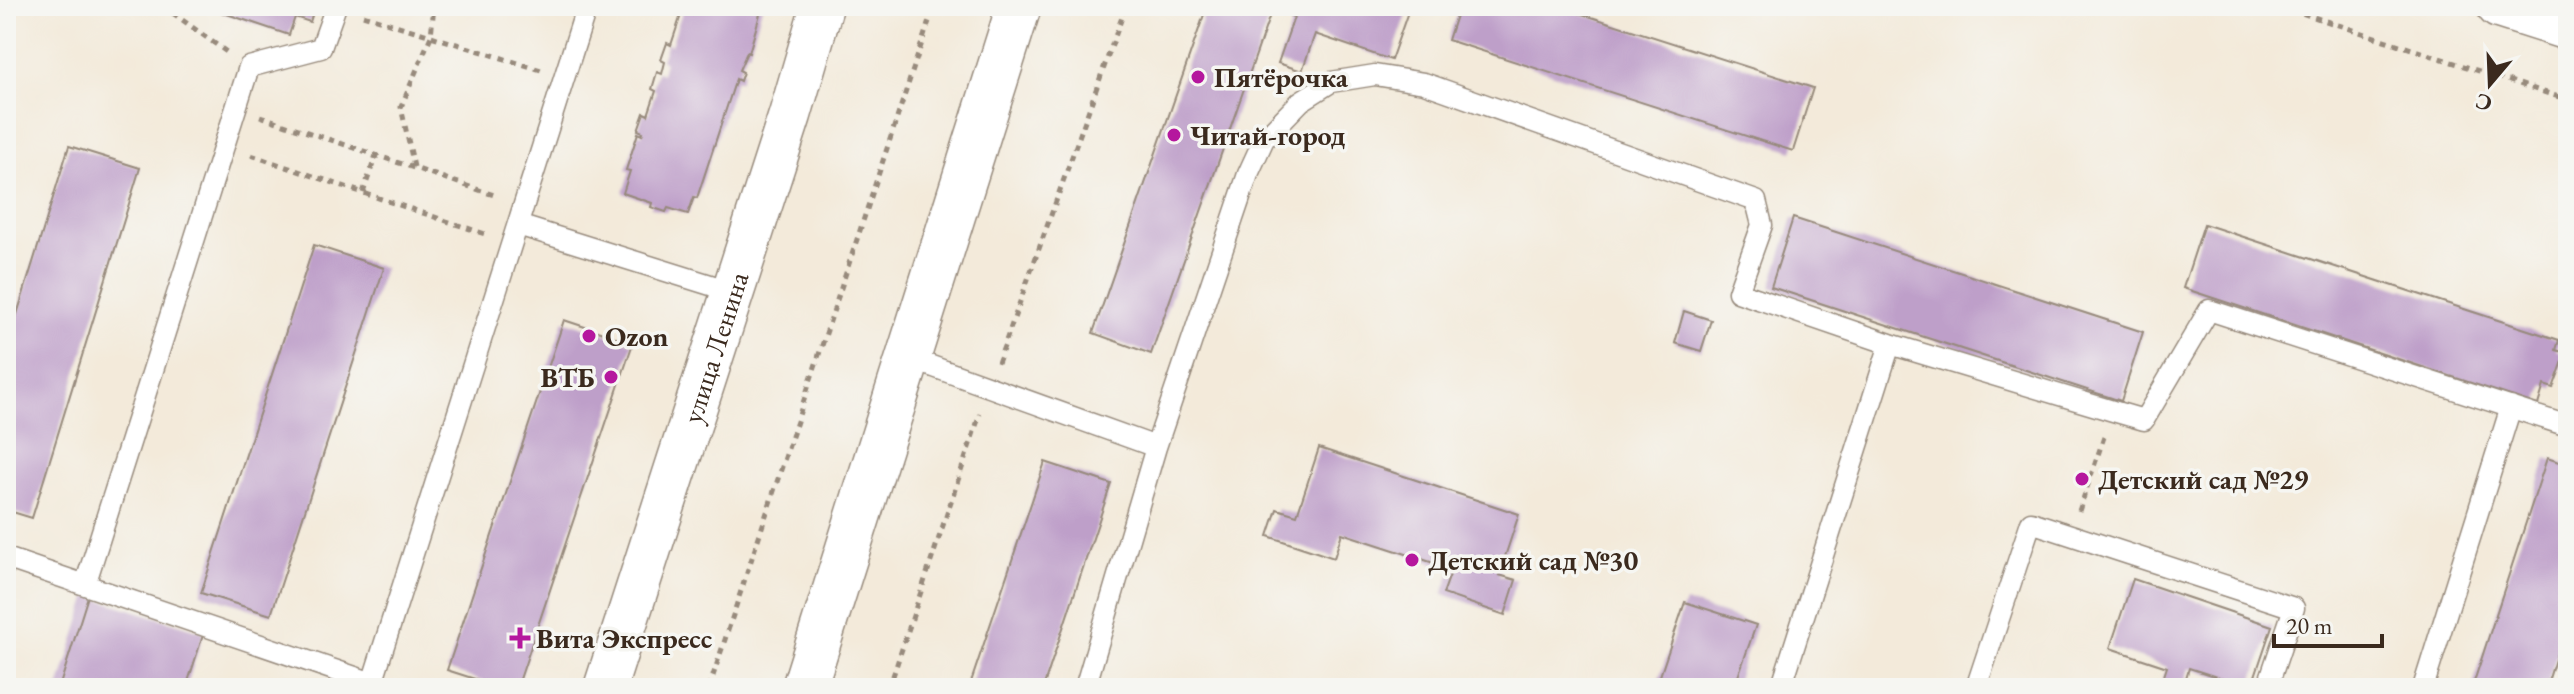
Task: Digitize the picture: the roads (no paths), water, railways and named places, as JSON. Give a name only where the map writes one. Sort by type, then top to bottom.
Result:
[{"type":"street","name":"улица Ленина","points":[[605,688],[790,115],[822,6]]},
{"type":"street","points":[[804,688],[1019,6]]},
{"type":"street","points":[[2499,6],[2568,28]]},
{"type":"lane","points":[[85,585],[249,67],[321,48],[336,6]]},
{"type":"lane","points":[[6,558],[379,685],[587,6]]},
{"type":"lane","points":[[1085,688],[1156,447],[1248,174],[1264,139],[1301,101],[1331,82],[1375,75],[1424,83],[1756,201],[1762,225],[1738,292],[1890,344],[2144,420],[2209,310],[2568,426]]},
{"type":"lane","points":[[518,224],[733,292]]},
{"type":"lane","points":[[1781,688],[1890,344]]},
{"type":"lane","points":[[909,358],[1156,447]]},
{"type":"lane","points":[[2423,688],[2511,407]]},
{"type":"lane","points":[[1976,688],[2031,522],[2294,608],[2267,688]]},
{"type":"place","name":"Пятёрочка","points":[[1198,77]]},
{"type":"place","name":"Читай-город","points":[[1174,135]]},
{"type":"place","name":"Ozon","points":[[589,336]]},
{"type":"place","name":"ВТБ","points":[[611,377]]},
{"type":"place","name":"Детский сад №29","points":[[2082,479]]},
{"type":"place","name":"Детский сад №30","points":[[1412,560]]},
{"type":"place","name":"Вита Экспресс","points":[[520,638]]}]
